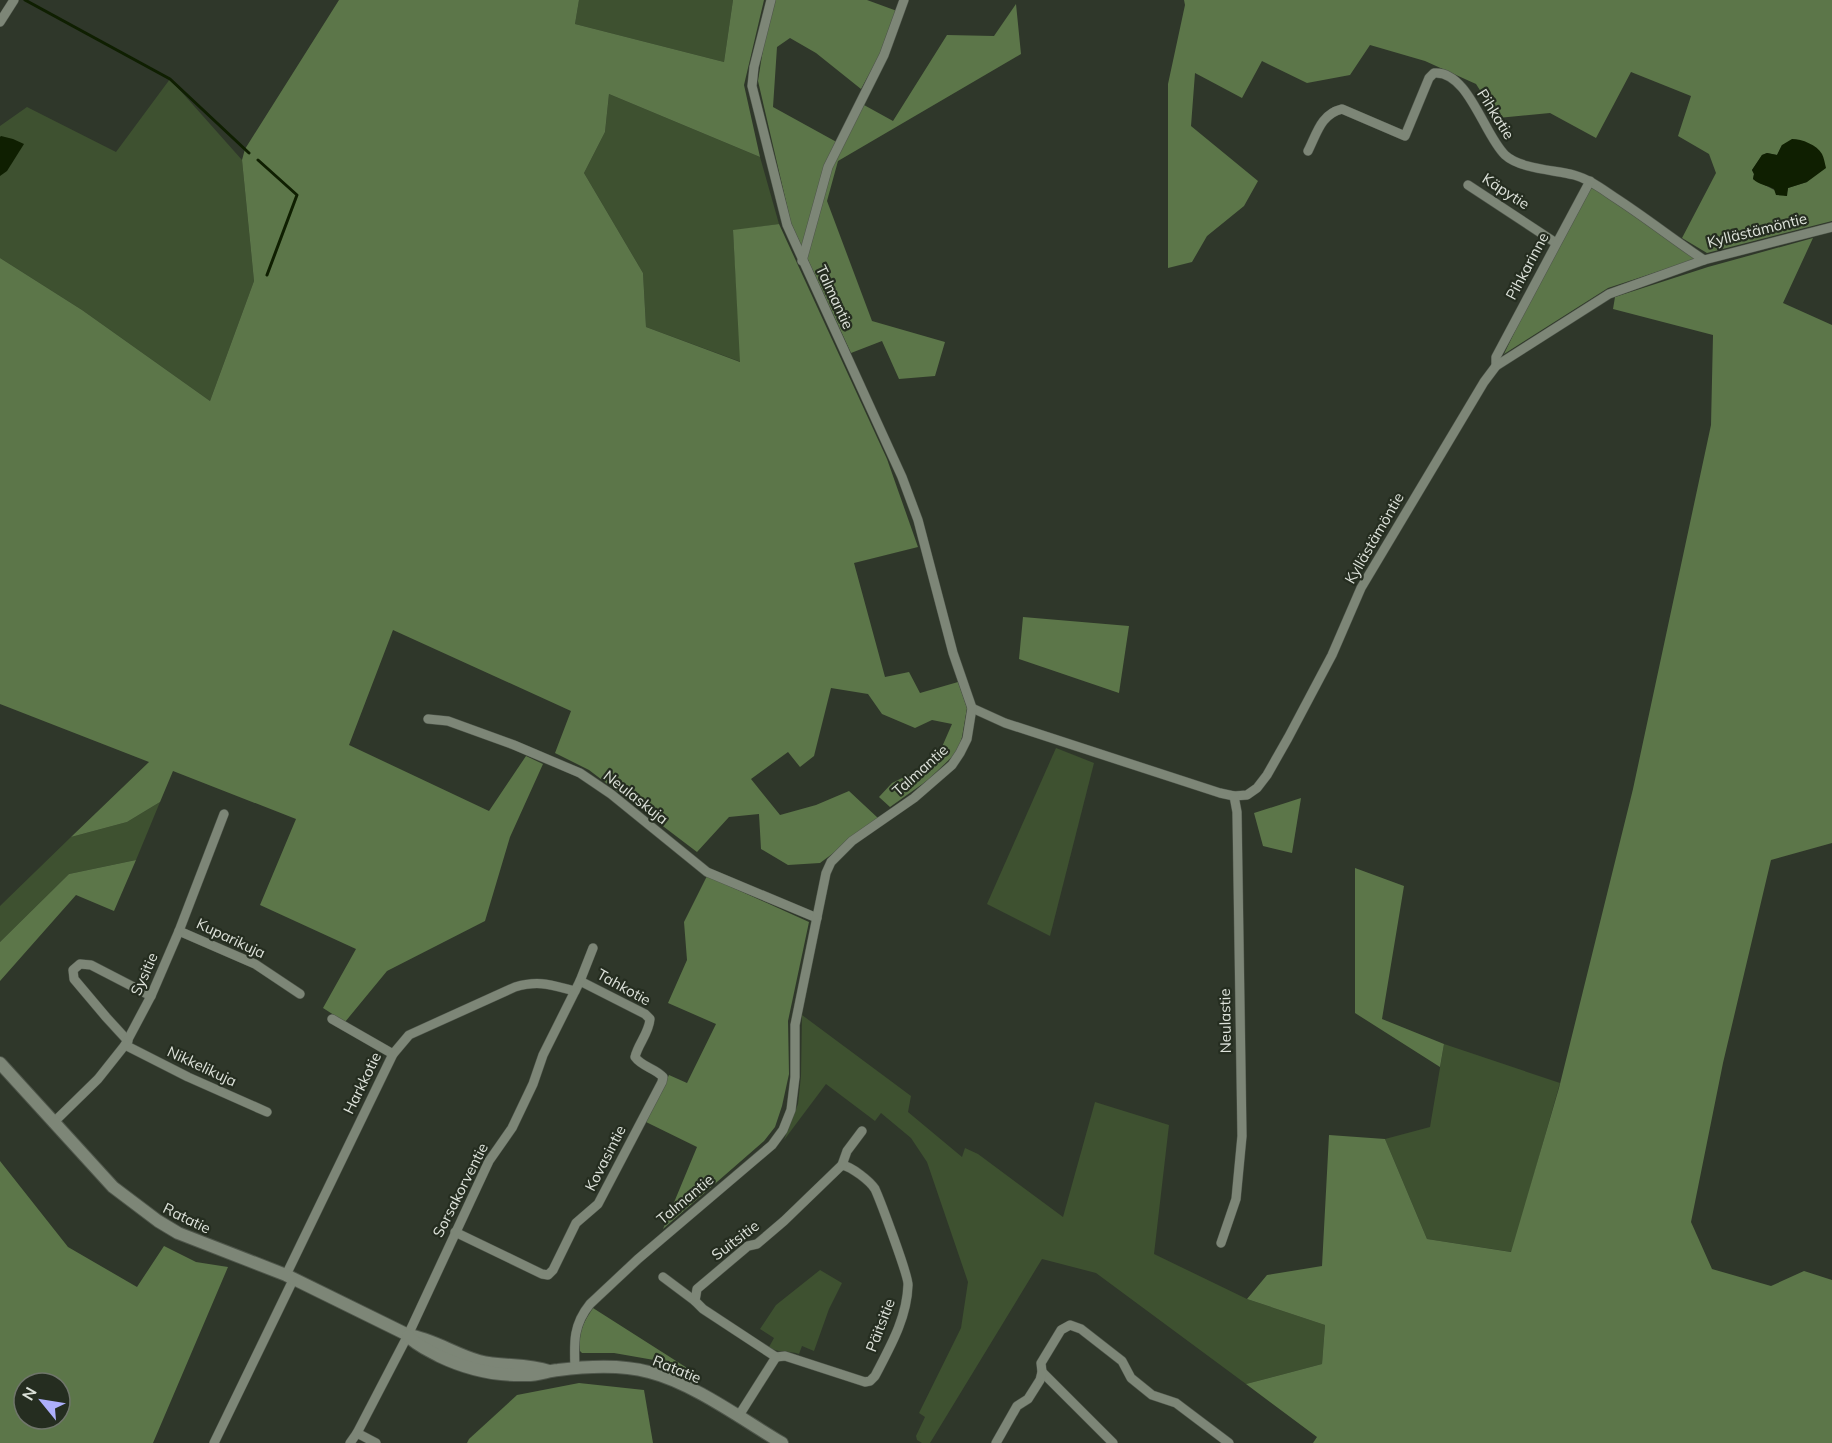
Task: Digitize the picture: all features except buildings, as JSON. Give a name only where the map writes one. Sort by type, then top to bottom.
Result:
[{"type":"street","points":[[0,22],[14,0]]},
{"type":"street","name":"Talmantie","points":[[575,1368],[576,1329],[590,1304],[638,1258],[772,1145],[783,1130],[791,1110],[795,1077],[795,1025],[826,873],[831,862],[852,841],[914,798],[952,765],[967,739],[972,708],[953,653],[918,520],[902,477],[787,225],[752,86],[754,67],[771,0]]},
{"type":"street","points":[[802,261],[828,166],[884,55],[904,0]]},
{"type":"street","name":"Pihkatie","points":[[1308,151],[1322,121],[1333,111],[1342,109],[1405,136],[1429,78],[1434,73],[1441,72],[1449,75],[1463,88],[1505,155],[1521,164],[1590,181],[1704,260]]},
{"type":"street","name":"Pihkarinne","points":[[1496,366],[1496,357],[1590,181]]},
{"type":"street","name":"Käpytie","points":[[1468,184],[1556,243]]},
{"type":"street","name":"Kyllästämöntie","points":[[1234,796],[1247,795],[1257,788],[1267,774],[1332,655],[1361,588],[1484,382],[1496,366],[1609,294],[1704,260],[1832,227]]},
{"type":"street","points":[[972,708],[1005,723],[1234,796]]},
{"type":"street","name":"Neulaskuja","points":[[428,719],[448,721],[514,745],[580,773],[611,794],[707,872],[817,918]]},
{"type":"street","name":"Neulastie","points":[[1221,1243],[1236,1199],[1242,1136],[1237,812],[1234,796]]},
{"type":"street","name":"Sysitie","points":[[53,1123],[98,1079],[127,1043],[151,996],[179,931],[224,814]]},
{"type":"street","name":"Kuparikuja","points":[[179,931],[255,964],[300,994]]},
{"type":"street","name":"Sorsakorventie","points":[[350,1443],[408,1335],[489,1161],[516,1119],[593,948]]},
{"type":"street","points":[[127,1043],[74,979],[73,970],[80,964],[91,965],[151,996]]},
{"type":"street","name":"Tahkotie","points":[[580,981],[645,1014],[650,1019],[635,1058],[659,1072],[663,1077],[645,1115]]},
{"type":"street","name":"Harkkotie","points":[[214,1443],[393,1054],[409,1035],[515,987],[531,982],[575,991]]},
{"type":"street","points":[[332,1019],[393,1054]]},
{"type":"street","name":"Nikkelikuja","points":[[127,1043],[188,1077],[267,1112]]},
{"type":"street","name":"Ratatie","points":[[0,1063],[113,1187],[178,1233],[290,1277],[408,1335],[413,1341],[442,1357],[477,1370],[497,1374],[526,1375],[607,1366],[650,1372],[689,1387],[782,1443]]},
{"type":"street","name":"Kovasintie","points":[[455,1232],[548,1275],[553,1270],[576,1223],[598,1204],[645,1115]]},
{"type":"street","name":"Suitsitie","points":[[694,1301],[697,1289],[748,1246],[758,1244],[842,1165],[847,1151],[862,1131]]},
{"type":"street","name":"Päitsitie","points":[[776,1358],[785,1356],[865,1382],[870,1381],[875,1376],[896,1334],[905,1310],[909,1282],[874,1187],[850,1167],[842,1165]]},
{"type":"street","points":[[663,1277],[703,1309],[776,1358],[738,1417]]},
{"type":"street","points":[[996,1443],[1017,1406],[1028,1399],[1040,1380],[1041,1363],[1061,1330],[1071,1325],[1081,1329],[1122,1361],[1131,1378],[1152,1395],[1176,1403],[1229,1443]]},
{"type":"street","points":[[1042,1372],[1113,1443]]},
{"type":"street","points":[[357,1433],[376,1443]]},
{"type":"shaded area","points":[[339,0],[579,0],[575,24],[724,62],[733,0],[764,0],[744,85],[760,157],[609,94],[605,132],[584,173],[643,273],[646,327],[740,362],[733,230],[779,224],[887,459],[918,547],[854,563],[885,677],[909,672],[920,693],[958,682],[967,708],[957,752],[928,780],[890,807],[879,797],[892,783],[918,770],[938,756],[952,724],[932,720],[915,728],[882,714],[868,694],[831,688],[814,756],[800,767],[788,752],[751,779],[780,815],[816,805],[849,791],[879,819],[820,863],[788,865],[761,849],[759,814],[729,817],[697,852],[589,770],[555,753],[571,711],[393,630],[349,745],[489,811],[526,756],[543,764],[510,837],[485,921],[387,971],[345,1022],[323,1008],[356,949],[260,905],[296,819],[173,771],[160,802],[127,822],[71,837],[149,762],[0,704],[0,258],[82,310],[210,401],[254,281],[242,160],[245,149]]},
{"type":"shaded area","points":[[579,0],[733,0],[724,62],[575,24]]},
{"type":"shaded area","points":[[775,0],[867,0],[897,11],[880,54],[861,89],[816,53],[790,38],[777,47],[773,107],[842,145],[864,105],[893,121],[947,35],[994,36],[1016,4],[1021,54],[838,161],[827,201],[872,321],[945,342],[935,376],[899,379],[882,341],[851,353],[791,223],[758,81]]},
{"type":"shaded area","points":[[1184,0],[1832,0],[1832,221],[1707,253],[1682,238],[1716,173],[1709,154],[1678,136],[1691,96],[1631,72],[1596,138],[1550,113],[1498,118],[1476,84],[1425,61],[1370,45],[1350,75],[1307,83],[1262,61],[1242,98],[1195,73],[1191,126],[1258,181],[1244,206],[1207,236],[1192,262],[1168,268],[1168,84],[1185,5]],"holes":[[[1782,145],[1807,182],[1788,188],[1786,196],[1753,179],[1752,170],[1762,155],[1767,153],[1777,155]]]},
{"type":"shaded area","points":[[170,79],[242,160],[254,281],[210,401],[82,310],[0,258],[0,126],[27,107],[116,152]]},
{"type":"shaded area","points":[[609,94],[760,157],[779,224],[733,231],[741,362],[646,327],[643,273],[584,173],[605,132]]},
{"type":"shaded area","points":[[0,137],[24,144],[7,171],[0,176]]},
{"type":"shaded area","points":[[1792,139],[1805,141],[1817,148],[1822,154],[1826,168],[1807,182],[1788,188],[1787,196],[1776,195],[1774,189],[1753,179],[1752,170],[1762,155],[1767,153],[1777,155],[1782,145]]},
{"type":"shaded area","points":[[1590,185],[1696,259],[1608,288],[1504,354],[1543,273]]},
{"type":"shaded area","points":[[1813,238],[1783,303],[1832,325],[1832,843],[1771,860],[1723,1063],[1691,1222],[1712,1269],[1771,1286],[1804,1271],[1832,1280],[1832,1443],[1313,1443],[1317,1437],[1246,1384],[1322,1364],[1325,1325],[1247,1299],[1267,1275],[1322,1266],[1329,1135],[1385,1139],[1427,1239],[1511,1252],[1559,1088],[1633,789],[1711,425],[1713,335],[1613,309],[1615,297],[1708,267]]},
{"type":"shaded area","points":[[1023,617],[1129,626],[1119,693],[1019,659]]},
{"type":"shaded area","points":[[1056,748],[1094,763],[1050,936],[987,904]]},
{"type":"shaded area","points":[[1301,798],[1292,853],[1263,846],[1254,813]]},
{"type":"shaded area","points":[[160,802],[136,860],[69,874],[0,942],[0,906],[71,837],[127,822]]},
{"type":"shaded area","points":[[136,860],[114,911],[76,895],[0,981],[0,942],[69,874]]},
{"type":"shaded area","points":[[1355,868],[1404,886],[1382,1019],[1444,1044],[1440,1067],[1355,1013]]},
{"type":"shaded area","points":[[707,876],[809,922],[788,1021],[789,1074],[775,1127],[764,1141],[663,1229],[697,1147],[646,1122],[669,1075],[687,1083],[716,1024],[668,1003],[687,960],[684,922]]},
{"type":"shaded area","points":[[802,1015],[911,1096],[908,1112],[962,1157],[965,1148],[978,1154],[1063,1217],[1095,1102],[1169,1125],[1154,1254],[1247,1299],[1325,1325],[1322,1364],[1246,1384],[1096,1273],[1042,1259],[930,1443],[917,1440],[916,1436],[925,1417],[919,1413],[961,1328],[968,1282],[927,1162],[911,1138],[881,1113],[875,1121],[826,1084],[784,1140],[798,1104]]},
{"type":"shaded area","points":[[1444,1044],[1560,1083],[1512,1252],[1427,1239],[1385,1139],[1430,1127]]},
{"type":"shaded area","points":[[0,1161],[68,1247],[137,1287],[164,1246],[196,1262],[228,1267],[153,1443],[0,1443]]},
{"type":"shaded area","points":[[820,1270],[842,1283],[829,1309],[814,1351],[802,1346],[799,1354],[769,1347],[774,1338],[760,1329],[776,1305]]},
{"type":"shaded area","points":[[593,1308],[695,1373],[654,1360],[614,1353],[582,1353],[580,1351],[581,1333]]},
{"type":"shaded area","points":[[579,1383],[644,1390],[653,1443],[467,1443],[517,1395]]},
{"type":"waterway","points":[[25,0],[170,79],[249,153]]},
{"type":"waterway","points":[[258,160],[297,195],[267,275]]}]
